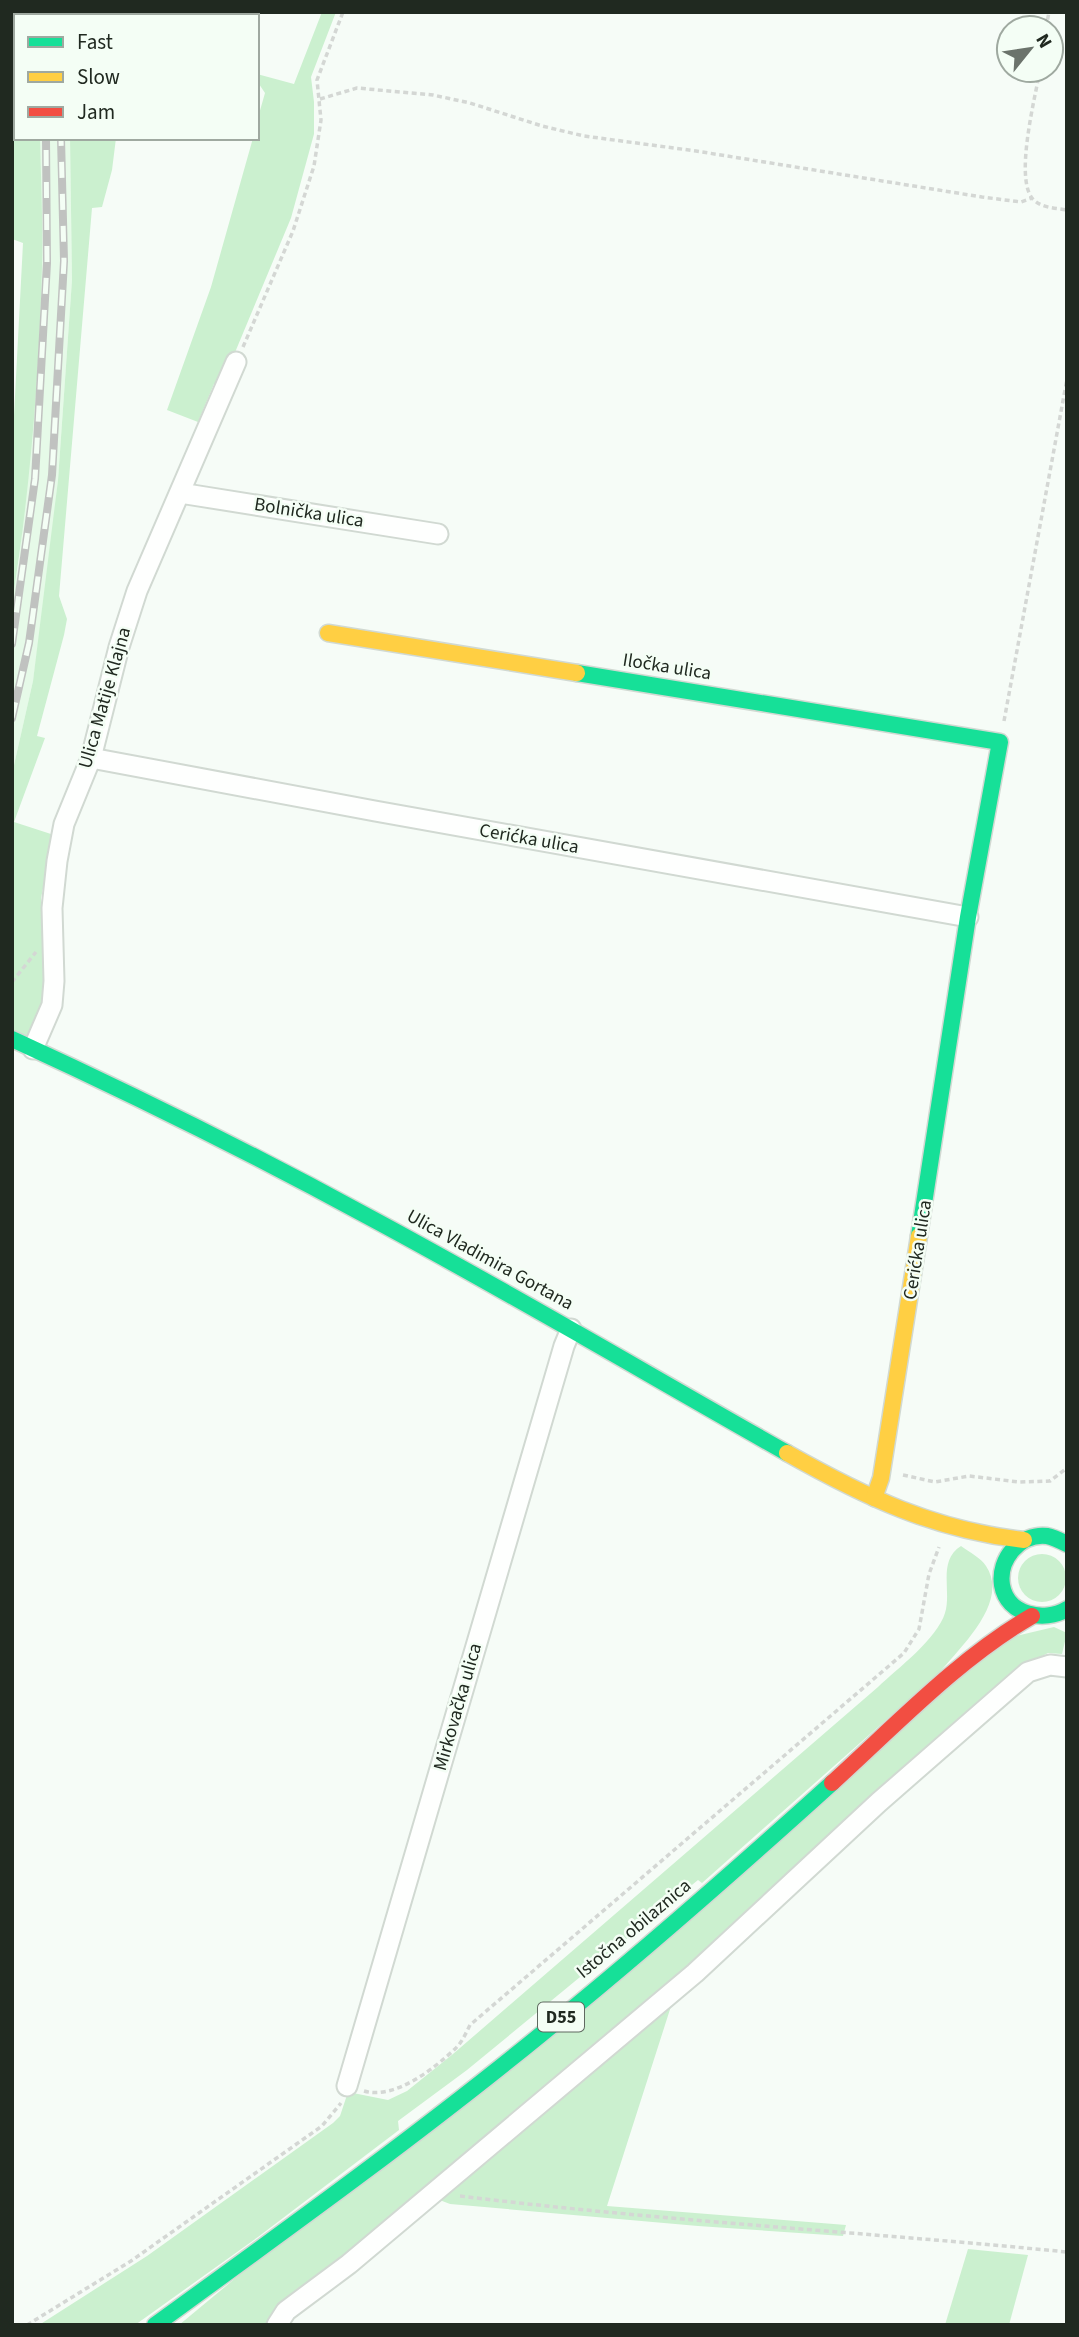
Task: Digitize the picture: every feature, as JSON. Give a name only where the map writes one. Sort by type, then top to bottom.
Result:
[{"type":"main road","name":"Iločka ulica","points":[[328,633],[1000,742]]},
{"type":"main road","name":"Cerićka ulica","points":[[874,1498],[883,1470],[968,917],[1000,742]]},
{"type":"main road","name":"Ulica Vladimira Gortana","points":[[12,1039],[151,1104],[340,1201],[571,1329],[811,1467],[874,1498],[942,1524],[987,1535],[1064,1539]]},
{"type":"main road","name":"Ulica Vladimira Gortana","points":[[942,1524],[984,1553],[1002,1580],[1009,1600],[1019,1610],[1031,1616]]},
{"type":"main road","points":[[996,1609],[1005,1559],[1024,1539]]},
{"type":"main road","points":[[1049,1617],[1067,1609]]},
{"type":"main road","points":[[1031,1616],[1067,1621]]},
{"type":"main road","name":"Istočna obilaznica","points":[[155,2325],[340,2191],[543,2032],[716,1888],[956,1671],[1007,1630],[1031,1616]]},
{"type":"main road","name":"Istočna obilaznica","points":[[956,1671],[986,1627]]},
{"type":"street","name":"Ulica Matije Klajna","points":[[33,1049],[52,1005],[52,908],[64,824],[91,758],[119,647],[137,591],[236,362]]},
{"type":"street","name":"Bolnička ulica","points":[[180,493],[438,534]]},
{"type":"street","name":"Cerićka ulica","points":[[91,758],[968,917]]},
{"type":"street","name":"Mirkovačka ulica","points":[[346,2086],[571,1329]]},
{"type":"street","points":[[277,2325],[286,2311],[349,2264],[695,1973],[879,1802],[1028,1672],[1050,1665],[1067,1667]]},
{"type":"path","points":[[236,362],[293,231],[314,166],[321,120],[317,80],[343,12]]},
{"type":"path","points":[[1038,84],[1025,161],[1026,184],[1032,198],[1042,206],[1067,210]]},
{"type":"path","points":[[320,99],[357,88],[433,95],[584,136],[696,151],[982,197],[1021,202],[1032,198]]},
{"type":"path","points":[[1000,742],[1067,379]]},
{"type":"path","points":[[12,982],[52,931]]},
{"type":"path","points":[[883,1470],[935,1482],[969,1476],[1019,1482],[1050,1481],[1067,1468]]},
{"type":"path","points":[[27,2325],[131,2261],[322,2126],[340,2106],[346,2086],[375,2094],[396,2090],[430,2069],[458,2047],[470,2025],[480,2016],[904,1653],[919,1629],[929,1574],[941,1542],[942,1524]]},
{"type":"path","points":[[433,2193],[573,2210],[1067,2252]]},
{"type":"shaded area","points":[[40,140],[70,140],[72,280],[58,480],[33,681],[12,774],[12,603],[19,560],[34,405],[42,265]]},
{"type":"green space","points":[[12,12],[38,12],[14,14],[14,140],[40,140],[42,267],[33,435],[12,603],[12,454],[23,243],[12,239]]},
{"type":"green space","points":[[322,12],[336,12],[311,77],[314,134],[291,218],[221,386],[214,384],[198,422],[167,410],[211,287],[252,140],[259,140],[259,114],[265,93],[259,84],[259,75],[294,84]]},
{"type":"green space","points":[[70,140],[116,140],[112,170],[102,207],[92,208],[59,596],[67,619],[37,736],[45,738],[14,822],[54,835],[41,898],[45,985],[39,1020],[27,1036],[12,1030],[12,774],[33,681],[58,480],[72,280]]},
{"type":"green space","points":[[961,1546],[984,1563],[992,1580],[992,1594],[987,1609],[969,1637],[939,1673],[702,1883],[698,1880],[467,2070],[398,2121],[399,2130],[258,2237],[135,2325],[39,2325],[147,2256],[333,2123],[340,2116],[348,2092],[388,2100],[407,2091],[453,2054],[916,1653],[941,1623],[947,1604],[949,1560]]},
{"type":"green space","points":[[1042,1554],[1059,1561],[1066,1578],[1059,1595],[1042,1602],[1025,1595],[1018,1578],[1025,1561]]},
{"type":"green space","points":[[1054,1627],[1067,1633],[1062,1654],[1048,1653],[1023,1666],[627,2020],[272,2325],[179,2325],[1007,1638]]},
{"type":"green space","points":[[673,2000],[607,2206],[846,2225],[843,2236],[450,2204],[437,2199]]},
{"type":"green space","points":[[968,2249],[1028,2255],[1009,2325],[945,2325]]},
{"type":"railway","points":[[12,644],[35,479],[47,263],[46,140]]},
{"type":"railway","points":[[12,718],[29,643],[52,475],[64,261],[61,140]]},
{"type":"traffic: fast","points":[[577,673],[1000,742],[968,917],[919,1236]]},
{"type":"traffic: fast","points":[[12,1039],[191,1124],[323,1193],[473,1274],[787,1453]]},
{"type":"traffic: fast","points":[[1067,1544],[1047,1536],[1028,1539],[1020,1543],[1007,1557],[1002,1575],[1005,1595],[1011,1603],[1028,1614],[1048,1615],[1067,1609]]},
{"type":"traffic: fast","points":[[155,2325],[351,2182],[581,2002],[832,1783]]},
{"type":"traffic: slow","points":[[328,633],[577,673]]},
{"type":"traffic: slow","points":[[874,1498],[881,1478],[919,1236]]},
{"type":"traffic: slow","points":[[787,1453],[844,1484],[930,1520],[1024,1540]]},
{"type":"traffic: jam","points":[[832,1783],[953,1672],[1032,1616]]}]
